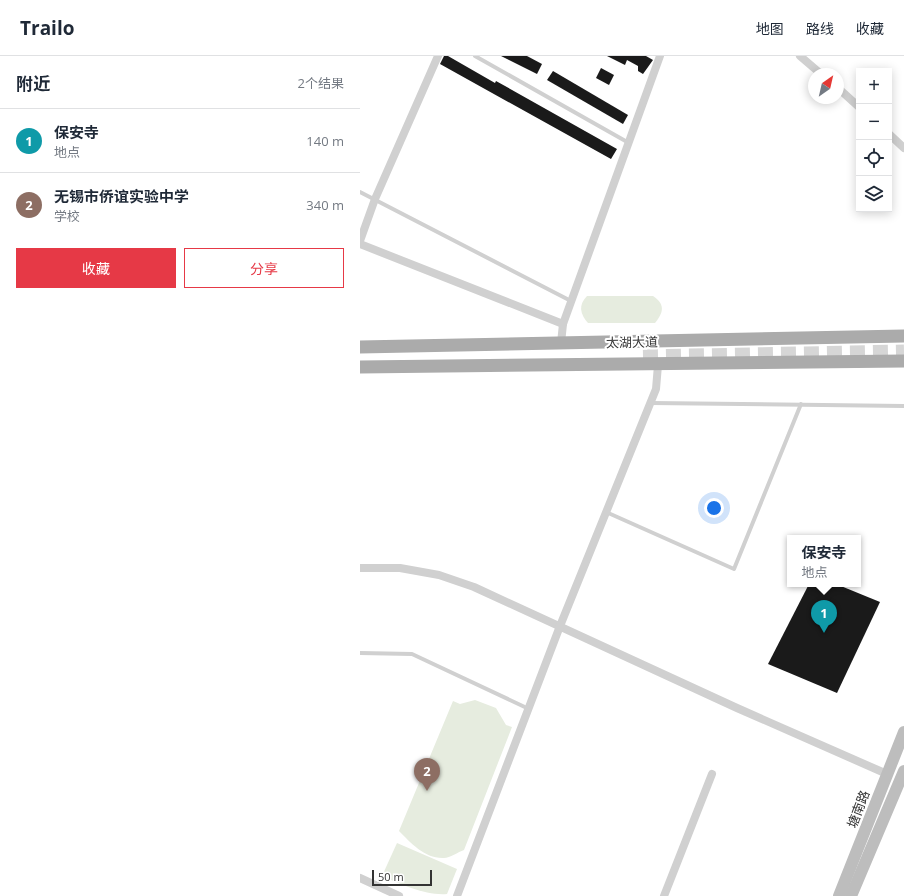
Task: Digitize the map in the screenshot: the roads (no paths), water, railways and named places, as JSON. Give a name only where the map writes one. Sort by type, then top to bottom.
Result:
[{"type":"main road","name":"太湖大道","points":[[360,347],[904,336]]},
{"type":"main road","name":"太湖大道","points":[[360,367],[658,365],[904,361]]},
{"type":"main road","name":"塘南路","points":[[839,896],[886,774],[904,732]]},
{"type":"main road","name":"塘南路","points":[[851,896],[904,770]]},
{"type":"street","points":[[360,241],[375,199],[438,56]]},
{"type":"street","points":[[561,343],[563,324],[660,56]]},
{"type":"street","points":[[800,56],[815,68]]},
{"type":"street","points":[[844,93],[856,104]]},
{"type":"street","points":[[892,137],[904,148]]},
{"type":"street","points":[[360,244],[563,324]]},
{"type":"street","points":[[457,896],[530,709],[560,626],[656,389],[658,365]]},
{"type":"street","points":[[360,568],[400,568],[439,575],[474,587],[737,708],[886,774]]},
{"type":"street","points":[[664,896],[712,774]]},
{"type":"street","points":[[360,878],[399,896]]},
{"type":"lane","points":[[475,56],[629,143]]},
{"type":"lane","points":[[360,192],[572,301]]},
{"type":"lane","points":[[650,402],[904,406]]},
{"type":"lane","points":[[606,512],[734,569],[800,404]]},
{"type":"lane","points":[[360,653],[412,654],[530,709]]},
{"type":"tunnel","points":[[643,357],[904,352]]},
{"type":"place","name":"保安寺","points":[[824,633]]},
{"type":"place","name":"无锡市侨谊实验中学","points":[[427,791]]}]
